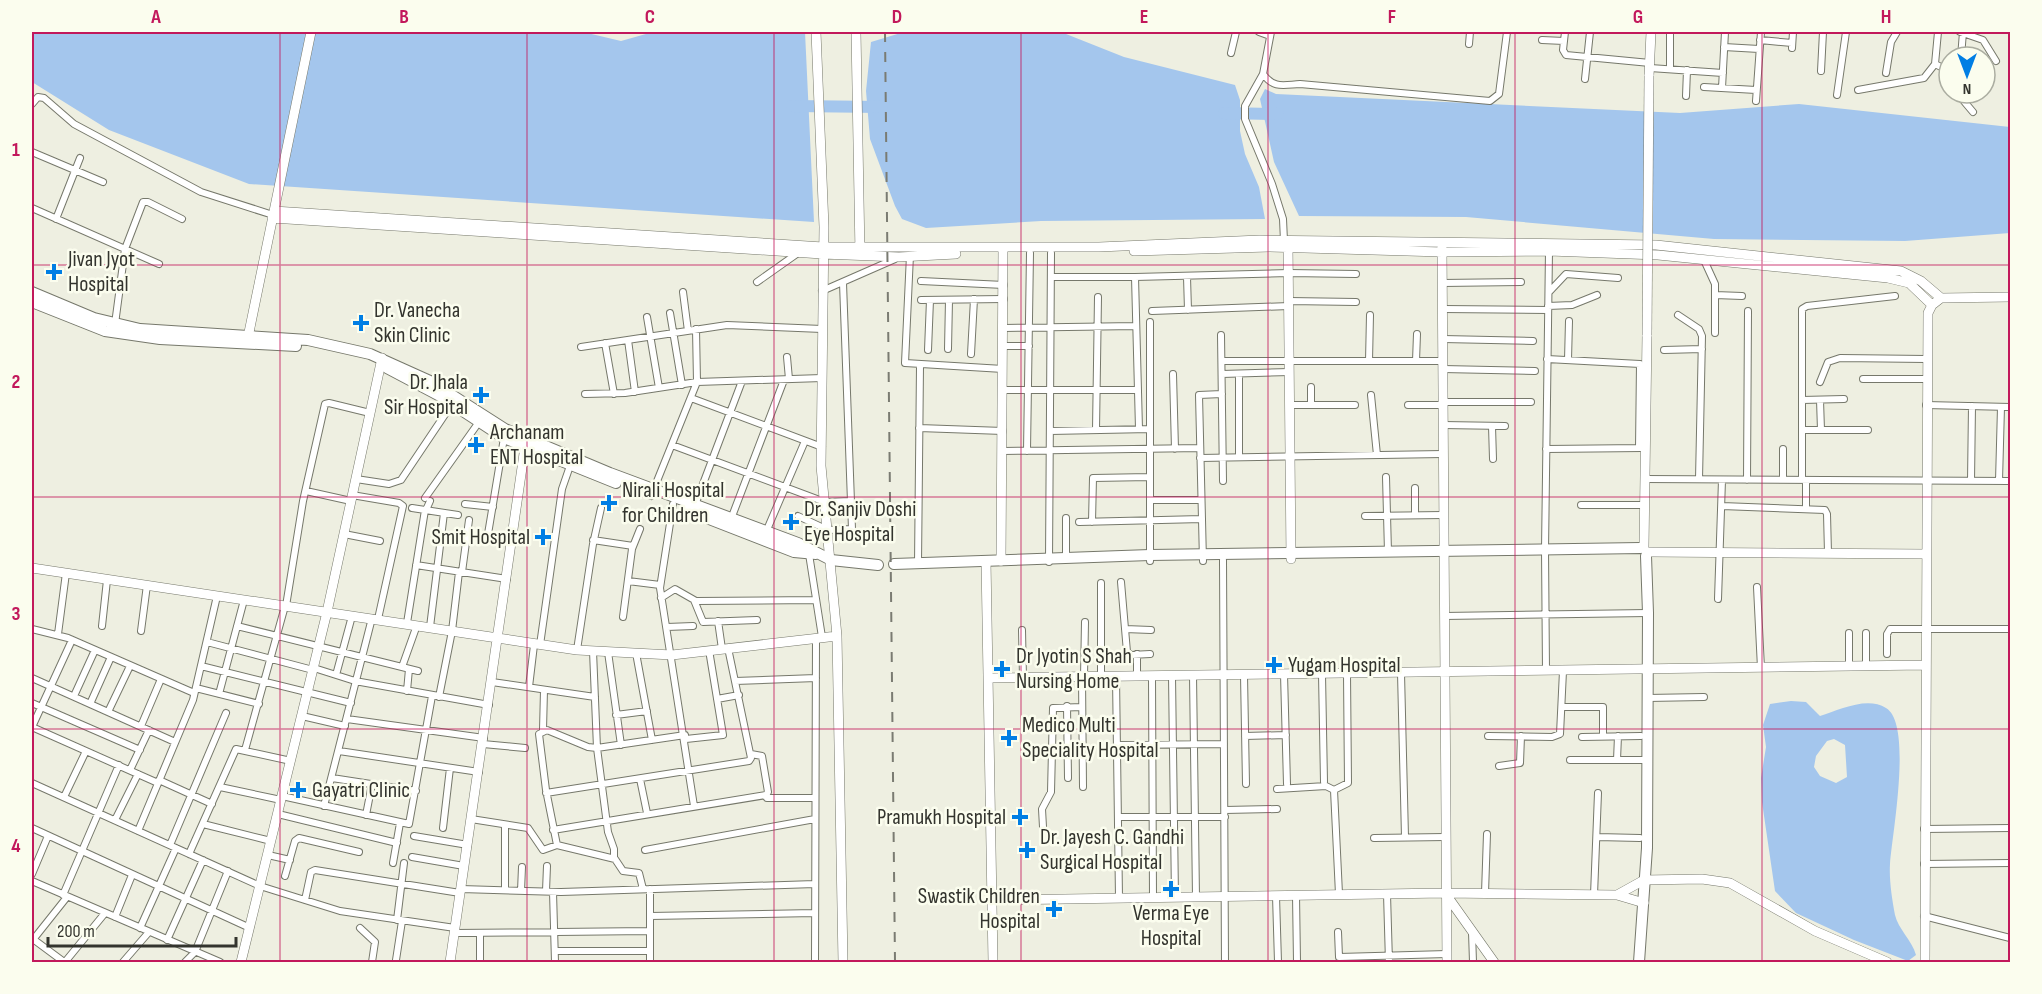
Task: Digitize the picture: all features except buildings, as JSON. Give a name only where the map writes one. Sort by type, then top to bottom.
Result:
[{"type":"highway","points":[[32,298],[105,332],[160,339],[247,340]]},
{"type":"highway","points":[[32,298],[115,324],[166,332],[325,348],[381,362],[420,376],[526,442],[653,493],[695,505],[798,543],[813,554]]},
{"type":"highway","points":[[381,362],[504,438],[526,442]]},
{"type":"highway","points":[[653,493],[673,504],[794,552],[813,554],[831,560],[878,565]]},
{"type":"highway","points":[[1203,557],[1223,560],[1388,552],[1443,554]]},
{"type":"highway","points":[[894,564],[1203,557],[1644,552],[1645,613],[1641,736],[1644,760]]},
{"type":"highway","points":[[1641,963],[1644,903],[1642,833],[1647,698],[1644,670]]},
{"type":"street","points":[[247,340],[311,32]]},
{"type":"street","points":[[816,32],[824,226],[822,447],[837,636],[843,963]]},
{"type":"street","points":[[858,32],[860,252]]},
{"type":"street","points":[[1231,53],[1236,32]]},
{"type":"street","points":[[1259,32],[1271,34],[1263,74],[1245,106],[1245,119],[1272,184],[1283,219],[1287,243],[1291,556]]},
{"type":"street","points":[[1469,44],[1470,32]]},
{"type":"street","points":[[1263,74],[1269,83],[1280,86],[1300,84],[1494,100],[1500,89],[1507,32]]},
{"type":"street","points":[[1565,32],[1566,55],[1650,69],[1723,73]]},
{"type":"street","points":[[1585,80],[1590,32]]},
{"type":"street","points":[[1642,448],[1647,335],[1651,32]]},
{"type":"street","points":[[1670,32],[1670,69]]},
{"type":"street","points":[[1722,88],[1725,32]]},
{"type":"street","points":[[1756,101],[1761,32]]},
{"type":"street","points":[[1760,40],[1792,46],[1793,32]]},
{"type":"street","points":[[1821,71],[1825,32]]},
{"type":"street","points":[[1837,94],[1846,32]]},
{"type":"street","points":[[1886,72],[1891,42],[1897,32]]},
{"type":"street","points":[[1858,90],[1924,78],[1935,64],[1938,32]]},
{"type":"street","points":[[1962,32],[1983,40],[1986,45]]},
{"type":"street","points":[[1542,40],[1564,41]]},
{"type":"street","points":[[1724,47],[1759,49]]},
{"type":"street","points":[[1686,96],[1687,70]]},
{"type":"street","points":[[1704,87],[1756,90]]},
{"type":"street","points":[[32,104],[38,98],[44,98],[74,124],[201,192],[273,215],[823,251],[1004,251],[1287,243],[1549,251],[1704,260],[1900,280],[1917,289],[1932,304]]},
{"type":"street","points":[[1967,105],[1973,112]]},
{"type":"street","points":[[32,152],[103,182]]},
{"type":"street","points":[[56,219],[80,158]]},
{"type":"street","points":[[115,324],[125,249],[143,202],[148,202],[182,219]]},
{"type":"street","points":[[32,208],[159,264]]},
{"type":"street","points":[[674,241],[798,253],[823,251]]},
{"type":"street","points":[[1004,251],[1051,253],[1287,243]]},
{"type":"street","points":[[1442,247],[1656,245],[1888,269],[1911,275],[1941,298]]},
{"type":"street","points":[[1338,932],[1339,957],[1447,958],[1442,247]]},
{"type":"street","points":[[1001,561],[1004,451],[1004,251]]},
{"type":"street","points":[[1546,671],[1545,553],[1549,251]]},
{"type":"street","points":[[860,252],[899,256]]},
{"type":"street","points":[[822,291],[912,252]]},
{"type":"street","points":[[912,252],[904,359],[909,365],[1004,369]]},
{"type":"street","points":[[757,282],[798,253]]},
{"type":"street","points":[[1027,451],[1030,253]]},
{"type":"street","points":[[1049,560],[1051,253]]},
{"type":"street","points":[[1704,260],[1715,284],[1715,333]]},
{"type":"street","points":[[1051,277],[1356,274]]},
{"type":"street","points":[[1548,293],[1566,274],[1618,278]]},
{"type":"street","points":[[1135,277],[1138,429]]},
{"type":"street","points":[[1187,277],[1188,310]]},
{"type":"street","points":[[921,281],[1005,285]]},
{"type":"street","points":[[1443,283],[1521,282]]},
{"type":"street","points":[[798,516],[828,530],[852,528],[843,283]]},
{"type":"street","points":[[683,292],[688,331]]},
{"type":"street","points":[[1443,309],[1548,308],[1572,304],[1597,295]]},
{"type":"street","points":[[1715,295],[1742,296]]},
{"type":"street","points":[[1806,508],[1802,430],[1804,307],[1895,296]]},
{"type":"street","points":[[1096,430],[1098,297]]},
{"type":"street","points":[[1925,963],[1928,313],[1932,304],[1941,298],[2010,297]]},
{"type":"street","points":[[971,354],[974,299]]},
{"type":"street","points":[[921,300],[1004,299]]},
{"type":"street","points":[[928,350],[930,300]]},
{"type":"street","points":[[948,350],[949,300]]},
{"type":"street","points":[[1152,311],[1356,302]]},
{"type":"street","points":[[1747,480],[1748,311]]},
{"type":"street","points":[[670,313],[682,385]]},
{"type":"street","points":[[1370,315],[1370,361]]},
{"type":"street","points":[[1678,315],[1699,329],[1702,349],[1699,480]]},
{"type":"street","points":[[646,317],[659,388]]},
{"type":"street","points":[[1568,360],[1569,321]]},
{"type":"street","points":[[1150,322],[1150,558]]},
{"type":"street","points":[[581,347],[727,325],[822,328]]},
{"type":"street","points":[[1004,328],[1136,326]]},
{"type":"street","points":[[653,493],[698,382],[696,329]]},
{"type":"street","points":[[1416,361],[1417,334]]},
{"type":"street","points":[[1221,335],[1223,481]]},
{"type":"street","points":[[1443,339],[1533,341]]},
{"type":"street","points":[[628,340],[635,392]]},
{"type":"street","points":[[605,343],[615,394]]},
{"type":"street","points":[[1004,346],[1029,346]]},
{"type":"street","points":[[1664,350],[1702,349]]},
{"type":"street","points":[[731,519],[787,379],[787,357]]},
{"type":"street","points":[[1820,382],[1828,362],[1840,358],[1926,359]]},
{"type":"street","points":[[1547,359],[1640,364],[1645,479],[1644,552],[1926,554]]},
{"type":"street","points":[[1222,361],[1416,361],[1535,371]]},
{"type":"street","points":[[241,963],[314,669],[381,362]]},
{"type":"street","points":[[918,564],[920,366]]},
{"type":"street","points":[[1222,374],[1290,372]]},
{"type":"street","points":[[1173,374],[1175,449]]},
{"type":"street","points":[[1239,374],[1239,457]]},
{"type":"street","points":[[585,394],[635,392],[698,382],[822,378]]},
{"type":"street","points":[[1863,380],[1926,379]]},
{"type":"street","points":[[695,505],[742,381]]},
{"type":"street","points":[[1311,387],[1311,405]]},
{"type":"street","points":[[1004,390],[1138,390]]},
{"type":"street","points":[[1203,557],[1199,395],[1222,394]]},
{"type":"street","points":[[1371,395],[1377,454]]},
{"type":"street","points":[[691,398],[822,447]]},
{"type":"street","points":[[1802,400],[1844,399]]},
{"type":"street","points":[[1820,400],[1821,430]]},
{"type":"street","points":[[1408,405],[1531,402]]},
{"type":"street","points":[[245,750],[285,606],[306,491],[326,403],[370,413]]},
{"type":"street","points":[[356,479],[389,484],[401,480],[452,404]]},
{"type":"street","points":[[1290,405],[1355,405]]},
{"type":"street","points":[[1926,405],[2010,407]]},
{"type":"street","points":[[1971,480],[1972,406]]},
{"type":"street","points":[[1999,481],[2001,407]]},
{"type":"street","points":[[407,691],[406,668],[416,565],[427,500],[480,422]]},
{"type":"street","points":[[1443,425],[1505,426]]},
{"type":"street","points":[[1492,426],[1493,459]]},
{"type":"street","points":[[919,428],[1004,431]]},
{"type":"street","points":[[1050,431],[1150,429]]},
{"type":"street","points":[[1802,430],[1868,430]]},
{"type":"street","points":[[487,540],[504,438]]},
{"type":"street","points":[[766,532],[805,441]]},
{"type":"street","points":[[450,963],[499,640],[526,442]]},
{"type":"street","points":[[672,445],[825,502],[850,501]]},
{"type":"street","points":[[1004,451],[1200,448]]},
{"type":"street","points":[[1546,448],[1642,448]]},
{"type":"street","points":[[1782,449],[1783,480]]},
{"type":"street","points":[[1200,458],[1443,454]]},
{"type":"street","points":[[529,687],[562,489],[572,461]]},
{"type":"street","points":[[1092,522],[1093,478],[1150,477]]},
{"type":"street","points":[[1386,477],[1388,552]]},
{"type":"street","points":[[1645,479],[2010,481]]},
{"type":"street","points":[[1718,599],[1722,480]]},
{"type":"street","points":[[1415,488],[1415,515]]},
{"type":"street","points":[[306,491],[399,503],[403,506],[324,806]]},
{"type":"street","points":[[1150,500],[1201,500]]},
{"type":"street","points":[[465,504],[493,507]]},
{"type":"street","points":[[673,504],[660,585],[686,737],[694,806]]},
{"type":"street","points":[[1581,504],[1645,505]]},
{"type":"street","points":[[1722,506],[1806,508],[1827,512],[1828,553]]},
{"type":"street","points":[[412,508],[458,515]]},
{"type":"street","points":[[577,650],[601,508]]},
{"type":"street","points":[[430,627],[444,513]]},
{"type":"street","points":[[1365,516],[1443,515]]},
{"type":"street","points":[[1066,518],[1066,560]]},
{"type":"street","points":[[1079,522],[1202,519]]},
{"type":"street","points":[[220,787],[400,823],[411,822],[426,730],[452,631],[469,520]]},
{"type":"street","points":[[623,617],[633,546],[640,528]]},
{"type":"street","points":[[344,534],[380,541]]},
{"type":"street","points":[[594,540],[633,546]]},
{"type":"street","points":[[813,554],[819,638],[816,678],[815,963]]},
{"type":"street","points":[[1223,560],[1225,963]]},
{"type":"street","points":[[986,561],[993,963]]},
{"type":"street","points":[[416,565],[507,579]]},
{"type":"street","points":[[32,568],[577,650],[672,655],[837,636]]},
{"type":"street","points":[[58,634],[66,573]]},
{"type":"street","points":[[102,626],[107,580]]},
{"type":"street","points":[[628,581],[660,585]]},
{"type":"street","points":[[1101,582],[1101,677]]},
{"type":"street","points":[[1121,582],[1126,652],[1150,654]]},
{"type":"street","points":[[141,631],[147,585]]},
{"type":"street","points":[[1757,586],[1761,668]]},
{"type":"street","points":[[661,598],[675,589],[694,600],[816,600]]},
{"type":"street","points":[[138,831],[176,742],[195,690],[217,596]]},
{"type":"street","points":[[219,694],[244,600]]},
{"type":"street","points":[[694,600],[700,620],[757,620]]},
{"type":"street","points":[[1444,616],[1645,613]]},
{"type":"street","points":[[336,675],[352,616]]},
{"type":"street","points":[[546,793],[750,761],[751,754],[739,695],[718,621]]},
{"type":"street","points":[[1083,787],[1082,707],[1085,622]]},
{"type":"street","points":[[237,626],[418,671]]},
{"type":"street","points":[[667,627],[693,626]]},
{"type":"street","points":[[1125,628],[1151,630]]},
{"type":"street","points":[[32,629],[58,634],[161,679],[195,690],[259,704]]},
{"type":"street","points":[[1887,654],[1887,634],[1890,629],[2010,629]]},
{"type":"street","points":[[1022,630],[1023,678]]},
{"type":"street","points":[[1849,666],[1850,633]]},
{"type":"street","points":[[1866,633],[1866,666]]},
{"type":"street","points":[[72,640],[32,727],[212,804]]},
{"type":"street","points":[[207,642],[356,681],[489,705]]},
{"type":"street","points":[[74,696],[94,650]]},
{"type":"street","points":[[543,730],[597,748],[652,740],[723,735],[709,650]]},
{"type":"street","points":[[593,651],[597,748],[606,820],[615,849],[614,858],[623,871],[639,873],[646,889],[650,916],[650,963]]},
{"type":"street","points":[[608,652],[621,745]]},
{"type":"street","points":[[636,653],[652,740]]},
{"type":"street","points":[[1137,654],[1137,676]]},
{"type":"street","points":[[90,704],[111,657]]},
{"type":"street","points":[[989,678],[1925,665]]},
{"type":"street","points":[[108,712],[130,666]]},
{"type":"street","points":[[201,666],[351,703]]},
{"type":"street","points":[[1488,736],[1560,734],[1563,671]]},
{"type":"street","points":[[1401,673],[1405,837]]},
{"type":"street","points":[[1284,674],[1287,784]]},
{"type":"street","points":[[1322,674],[1324,782]]},
{"type":"street","points":[[1334,790],[1348,783],[1347,674]]},
{"type":"street","points":[[1193,675],[1196,897]]},
{"type":"street","points":[[1244,675],[1246,784]]},
{"type":"street","points":[[1116,676],[1119,898]]},
{"type":"street","points":[[1152,676],[1153,898]]},
{"type":"street","points":[[1172,676],[1175,897]]},
{"type":"street","points":[[32,678],[176,742]]},
{"type":"street","points":[[735,681],[816,678]]},
{"type":"street","points":[[141,726],[161,679]]},
{"type":"street","points":[[492,682],[595,697]]},
{"type":"street","points":[[544,690],[543,730],[539,734],[546,793],[557,845]]},
{"type":"street","points":[[717,699],[739,695]]},
{"type":"street","points":[[1647,698],[1704,697]]},
{"type":"street","points":[[32,703],[140,750]]},
{"type":"street","points":[[1042,827],[1042,809],[1051,792],[1052,710],[1056,706],[1082,707]]},
{"type":"street","points":[[1067,706],[1068,778]]},
{"type":"street","points":[[1562,707],[1603,707],[1603,736]]},
{"type":"street","points":[[616,716],[647,711]]},
{"type":"street","points":[[140,928],[159,887],[191,795],[226,713]]},
{"type":"street","points":[[302,716],[426,730],[525,748]]},
{"type":"street","points":[[130,770],[149,730]]},
{"type":"street","points":[[1245,736],[1286,735]]},
{"type":"street","points":[[1499,766],[1520,763],[1521,736]]},
{"type":"street","points":[[1617,760],[1618,736]]},
{"type":"street","points":[[1582,737],[1641,736]]},
{"type":"street","points":[[1117,746],[1224,744]]},
{"type":"street","points":[[189,854],[234,753],[240,748],[291,761]]},
{"type":"street","points":[[63,797],[86,751]]},
{"type":"street","points":[[339,751],[479,772]]},
{"type":"street","points":[[553,830],[768,795],[762,756],[751,754]]},
{"type":"street","points":[[1570,760],[1644,760]]},
{"type":"street","points":[[105,913],[64,963],[32,940],[65,896],[96,812],[119,765]]},
{"type":"street","points":[[443,828],[450,768]]},
{"type":"street","points":[[115,820],[138,774]]},
{"type":"street","points":[[332,778],[416,791]]},
{"type":"street","points":[[640,779],[647,813]]},
{"type":"street","points":[[32,783],[260,886],[340,911],[455,931],[480,933],[650,931]]},
{"type":"street","points":[[366,816],[372,784]]},
{"type":"street","points":[[1277,789],[1326,786],[1334,790]]},
{"type":"street","points":[[1334,790],[1339,894]]},
{"type":"street","points":[[1594,895],[1598,794]]},
{"type":"street","points":[[767,798],[816,798]]},
{"type":"street","points":[[1118,817],[1196,817],[1277,809]]},
{"type":"street","points":[[278,814],[397,843]]},
{"type":"street","points":[[471,819],[530,829],[541,849],[557,845],[614,858]]},
{"type":"street","points":[[645,850],[815,819]]},
{"type":"street","points":[[393,864],[400,823]]},
{"type":"street","points":[[203,824],[271,841]]},
{"type":"street","points":[[505,825],[505,890]]},
{"type":"street","points":[[32,828],[250,928]]},
{"type":"street","points":[[1924,829],[2010,828]]},
{"type":"street","points":[[1597,837],[1642,833]]},
{"type":"street","points":[[1485,893],[1487,834]]},
{"type":"street","points":[[32,874],[48,836]]},
{"type":"street","points":[[414,836],[468,845]]},
{"type":"street","points":[[1374,838],[1445,837]]},
{"type":"street","points":[[285,876],[295,841],[299,838],[359,852]]},
{"type":"street","points":[[267,855],[290,860]]},
{"type":"street","points":[[412,857],[464,866]]},
{"type":"street","points":[[167,940],[203,860]]},
{"type":"street","points":[[396,960],[404,862]]},
{"type":"street","points":[[1924,864],[2010,863]]},
{"type":"street","points":[[547,866],[555,932],[555,963]]},
{"type":"street","points":[[521,891],[522,867]]},
{"type":"street","points":[[305,900],[313,870],[461,891],[550,892],[815,884]]},
{"type":"street","points":[[185,963],[195,952],[210,910],[228,871]]},
{"type":"street","points":[[116,917],[132,875]]},
{"type":"street","points":[[1617,896],[1644,880],[1702,879],[1732,884],[1815,931],[1887,963]]},
{"type":"street","points":[[32,881],[220,963]]},
{"type":"street","points":[[1445,893],[1494,963]]},
{"type":"street","points":[[992,900],[1485,893],[1617,896],[1644,903]]},
{"type":"street","points":[[1387,894],[1389,959]]},
{"type":"street","points":[[1296,895],[1298,963]]},
{"type":"street","points":[[1276,896],[1278,963]]},
{"type":"street","points":[[650,916],[815,913]]},
{"type":"street","points":[[1924,916],[2010,938]]},
{"type":"street","points":[[360,928],[375,942],[372,963]]},
{"type":"street","points":[[1472,931],[1473,963]]},
{"type":"street","points":[[123,963],[149,932]]},
{"type":"street","points":[[480,933],[480,963]]},
{"type":"street","points":[[555,951],[650,951]]},
{"type":"water","points":[[32,32],[583,32],[621,41],[653,32],[805,32],[814,222],[249,184],[109,130],[32,82]]},
{"type":"water","points":[[904,32],[1061,32],[1124,57],[1235,85],[1240,100],[1240,131],[1245,154],[1259,187],[1265,219],[1041,221],[926,228],[902,219],[870,139],[866,91],[871,42]]},
{"type":"water","points":[[1265,89],[1276,94],[1680,113],[1799,104],[2010,127],[2010,233],[1905,241],[1714,239],[1466,217],[1299,216],[1274,162],[1260,99]]},
{"type":"water","points":[[1791,701],[1806,702],[1820,716],[1853,705],[1870,703],[1886,708],[1894,718],[1900,757],[1890,876],[1895,915],[1916,955],[1908,961],[1854,940],[1796,913],[1775,891],[1762,802],[1761,778],[1766,747],[1763,725],[1770,704]],"holes":[[[1834,739],[1845,745],[1847,777],[1836,783],[1820,776],[1814,767],[1816,756],[1827,741]]]},
{"type":"waterway","points":[[792,106],[882,107]]},
{"type":"waterway","points":[[1224,113],[1278,114]]},
{"type":"railway","points":[[885,32],[895,962]]},
{"type":"place","name":"Jivan Jyot Hospital","points":[[54,272]]},
{"type":"place","name":"Dr. Vanecha Skin Clinic","points":[[361,323]]},
{"type":"place","name":"Dr. Jhala Sir Hospital","points":[[481,395]]},
{"type":"place","name":"Archanam ENT Hospital","points":[[476,445]]},
{"type":"place","name":"Nirali Hospital for Children","points":[[609,503]]},
{"type":"place","name":"Dr. Sanjiv Doshi Eye Hospital","points":[[791,522]]},
{"type":"place","name":"Smit Hospital","points":[[543,537]]},
{"type":"place","name":"Yugam Hospital","points":[[1274,665]]},
{"type":"place","name":"Dr Jyotin S Shah Nursing Home","points":[[1002,669]]},
{"type":"place","name":"Medico Multi Speciality Hospital","points":[[1009,738]]},
{"type":"place","name":"Gayatri Clinic","points":[[298,790]]},
{"type":"place","name":"Pramukh Hospital","points":[[1020,817]]},
{"type":"place","name":"Dr. Jayesh C. Gandhi Surgical Hospital","points":[[1027,850]]},
{"type":"place","name":"Verma Eye Hospital","points":[[1171,889]]},
{"type":"place","name":"Swastik Children Hospital","points":[[1054,909]]}]
